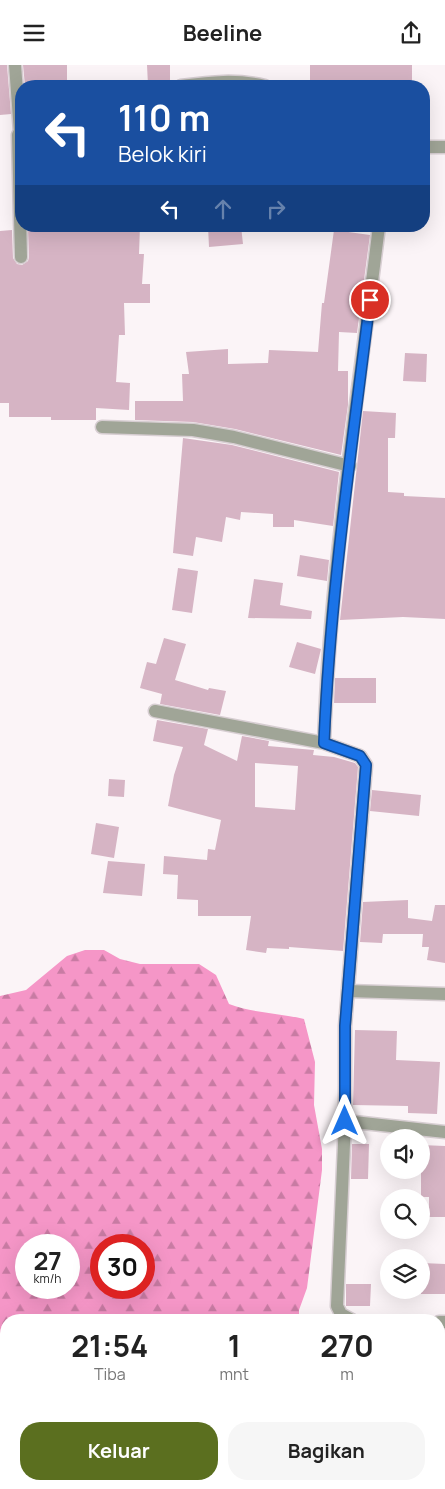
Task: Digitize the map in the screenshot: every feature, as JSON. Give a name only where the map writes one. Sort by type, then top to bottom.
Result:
[{"type":"street","points":[[15,65],[16,80]]},
{"type":"street","points":[[430,147],[445,147]]},
{"type":"street","points":[[21,232],[21,257]]},
{"type":"street","points":[[324,743],[326,680],[379,232]]},
{"type":"street","points":[[102,427],[201,431],[234,437],[350,466]]},
{"type":"street","points":[[155,711],[324,743],[360,756],[366,765],[348,991],[345,1121],[337,1306],[341,1314]]},
{"type":"street","points":[[348,991],[445,995]]},
{"type":"street","points":[[345,1121],[445,1132]]},
{"type":"green space","points":[[85,950],[104,950],[120,959],[140,964],[199,964],[216,975],[229,1004],[304,1019],[315,1062],[314,1105],[322,1149],[322,1170],[307,1288],[299,1314],[0,1314],[0,996],[26,990],[67,956]]},
{"type":"building","points":[[0,65],[7,65],[11,114],[0,115]]},
{"type":"building","points":[[23,65],[67,65],[67,80],[24,80]]},
{"type":"building","points":[[147,65],[170,65],[170,80],[148,80]]},
{"type":"building","points":[[310,65],[412,65],[412,80],[310,80]]},
{"type":"building","points":[[12,230],[13,258],[17,264],[22,265],[28,261],[28,232],[140,232],[139,254],[144,254],[142,284],[150,284],[150,303],[124,303],[125,335],[119,335],[116,382],[130,383],[129,410],[96,408],[96,420],[51,420],[51,417],[9,417],[9,403],[0,403],[0,231]]},
{"type":"building","points":[[208,232],[242,232],[243,244],[209,247]]},
{"type":"building","points":[[334,232],[370,235],[357,333],[339,332],[338,371],[348,371],[348,405],[341,455],[235,429],[193,422],[135,420],[135,401],[183,401],[182,374],[189,374],[186,352],[228,349],[228,364],[268,363],[269,350],[318,352],[322,303],[324,303]]},
{"type":"building","points":[[405,353],[427,354],[426,382],[403,381]]},
{"type":"building","points":[[363,411],[396,413],[395,438],[388,438],[388,492],[404,493],[404,496],[445,498],[445,619],[403,617],[340,620]]},
{"type":"building","points":[[183,438],[232,445],[339,472],[333,526],[294,520],[294,527],[273,527],[273,514],[241,512],[240,520],[226,517],[222,542],[196,537],[193,556],[173,553]]},
{"type":"building","points":[[300,555],[329,560],[327,581],[297,576]]},
{"type":"building","points":[[178,568],[198,571],[192,613],[172,610]]},
{"type":"building","points":[[254,579],[283,583],[280,605],[312,611],[311,619],[248,618]]},
{"type":"building","points":[[164,638],[186,644],[175,680],[208,690],[209,688],[226,691],[220,715],[160,704],[162,694],[140,688],[147,662],[156,664]]},
{"type":"building","points":[[297,642],[321,649],[315,674],[289,667]]},
{"type":"building","points":[[335,678],[376,678],[376,703],[334,703]]},
{"type":"building","points":[[157,720],[208,729],[204,745],[237,761],[242,736],[269,741],[268,746],[314,750],[313,755],[334,757],[355,763],[358,767],[343,951],[289,947],[289,949],[267,948],[266,953],[246,950],[251,916],[198,916],[198,900],[177,899],[178,875],[163,874],[164,856],[207,860],[208,849],[215,850],[221,820],[168,806],[174,775],[183,747],[153,741]],"holes":[[[255,763],[298,766],[295,810],[255,807]]]},
{"type":"building","points":[[109,779],[125,780],[124,797],[108,796]]},
{"type":"building","points":[[372,790],[421,795],[419,816],[370,811]]},
{"type":"building","points":[[96,823],[119,827],[114,858],[91,854]]},
{"type":"building","points":[[108,861],[145,864],[142,896],[103,893]]},
{"type":"building","points":[[408,900],[408,918],[432,921],[435,905],[445,905],[445,963],[427,960],[429,947],[422,947],[423,934],[383,934],[382,943],[360,942],[363,902]]},
{"type":"building","points":[[355,1030],[397,1031],[396,1060],[440,1062],[437,1114],[408,1113],[408,1106],[353,1105]]},
{"type":"building","points":[[352,1144],[369,1144],[368,1179],[351,1179]]},
{"type":"building","points":[[430,1145],[445,1146],[445,1217],[430,1217],[430,1189],[421,1189],[421,1179],[430,1179]]},
{"type":"building","points":[[430,1263],[445,1264],[445,1294],[430,1294]]},
{"type":"building","points":[[346,1284],[371,1284],[370,1306],[346,1306]]},
{"type":"route","points":[[345,1121],[345,1026],[366,765],[360,756],[324,743],[326,680],[333,608],[370,300]]}]
